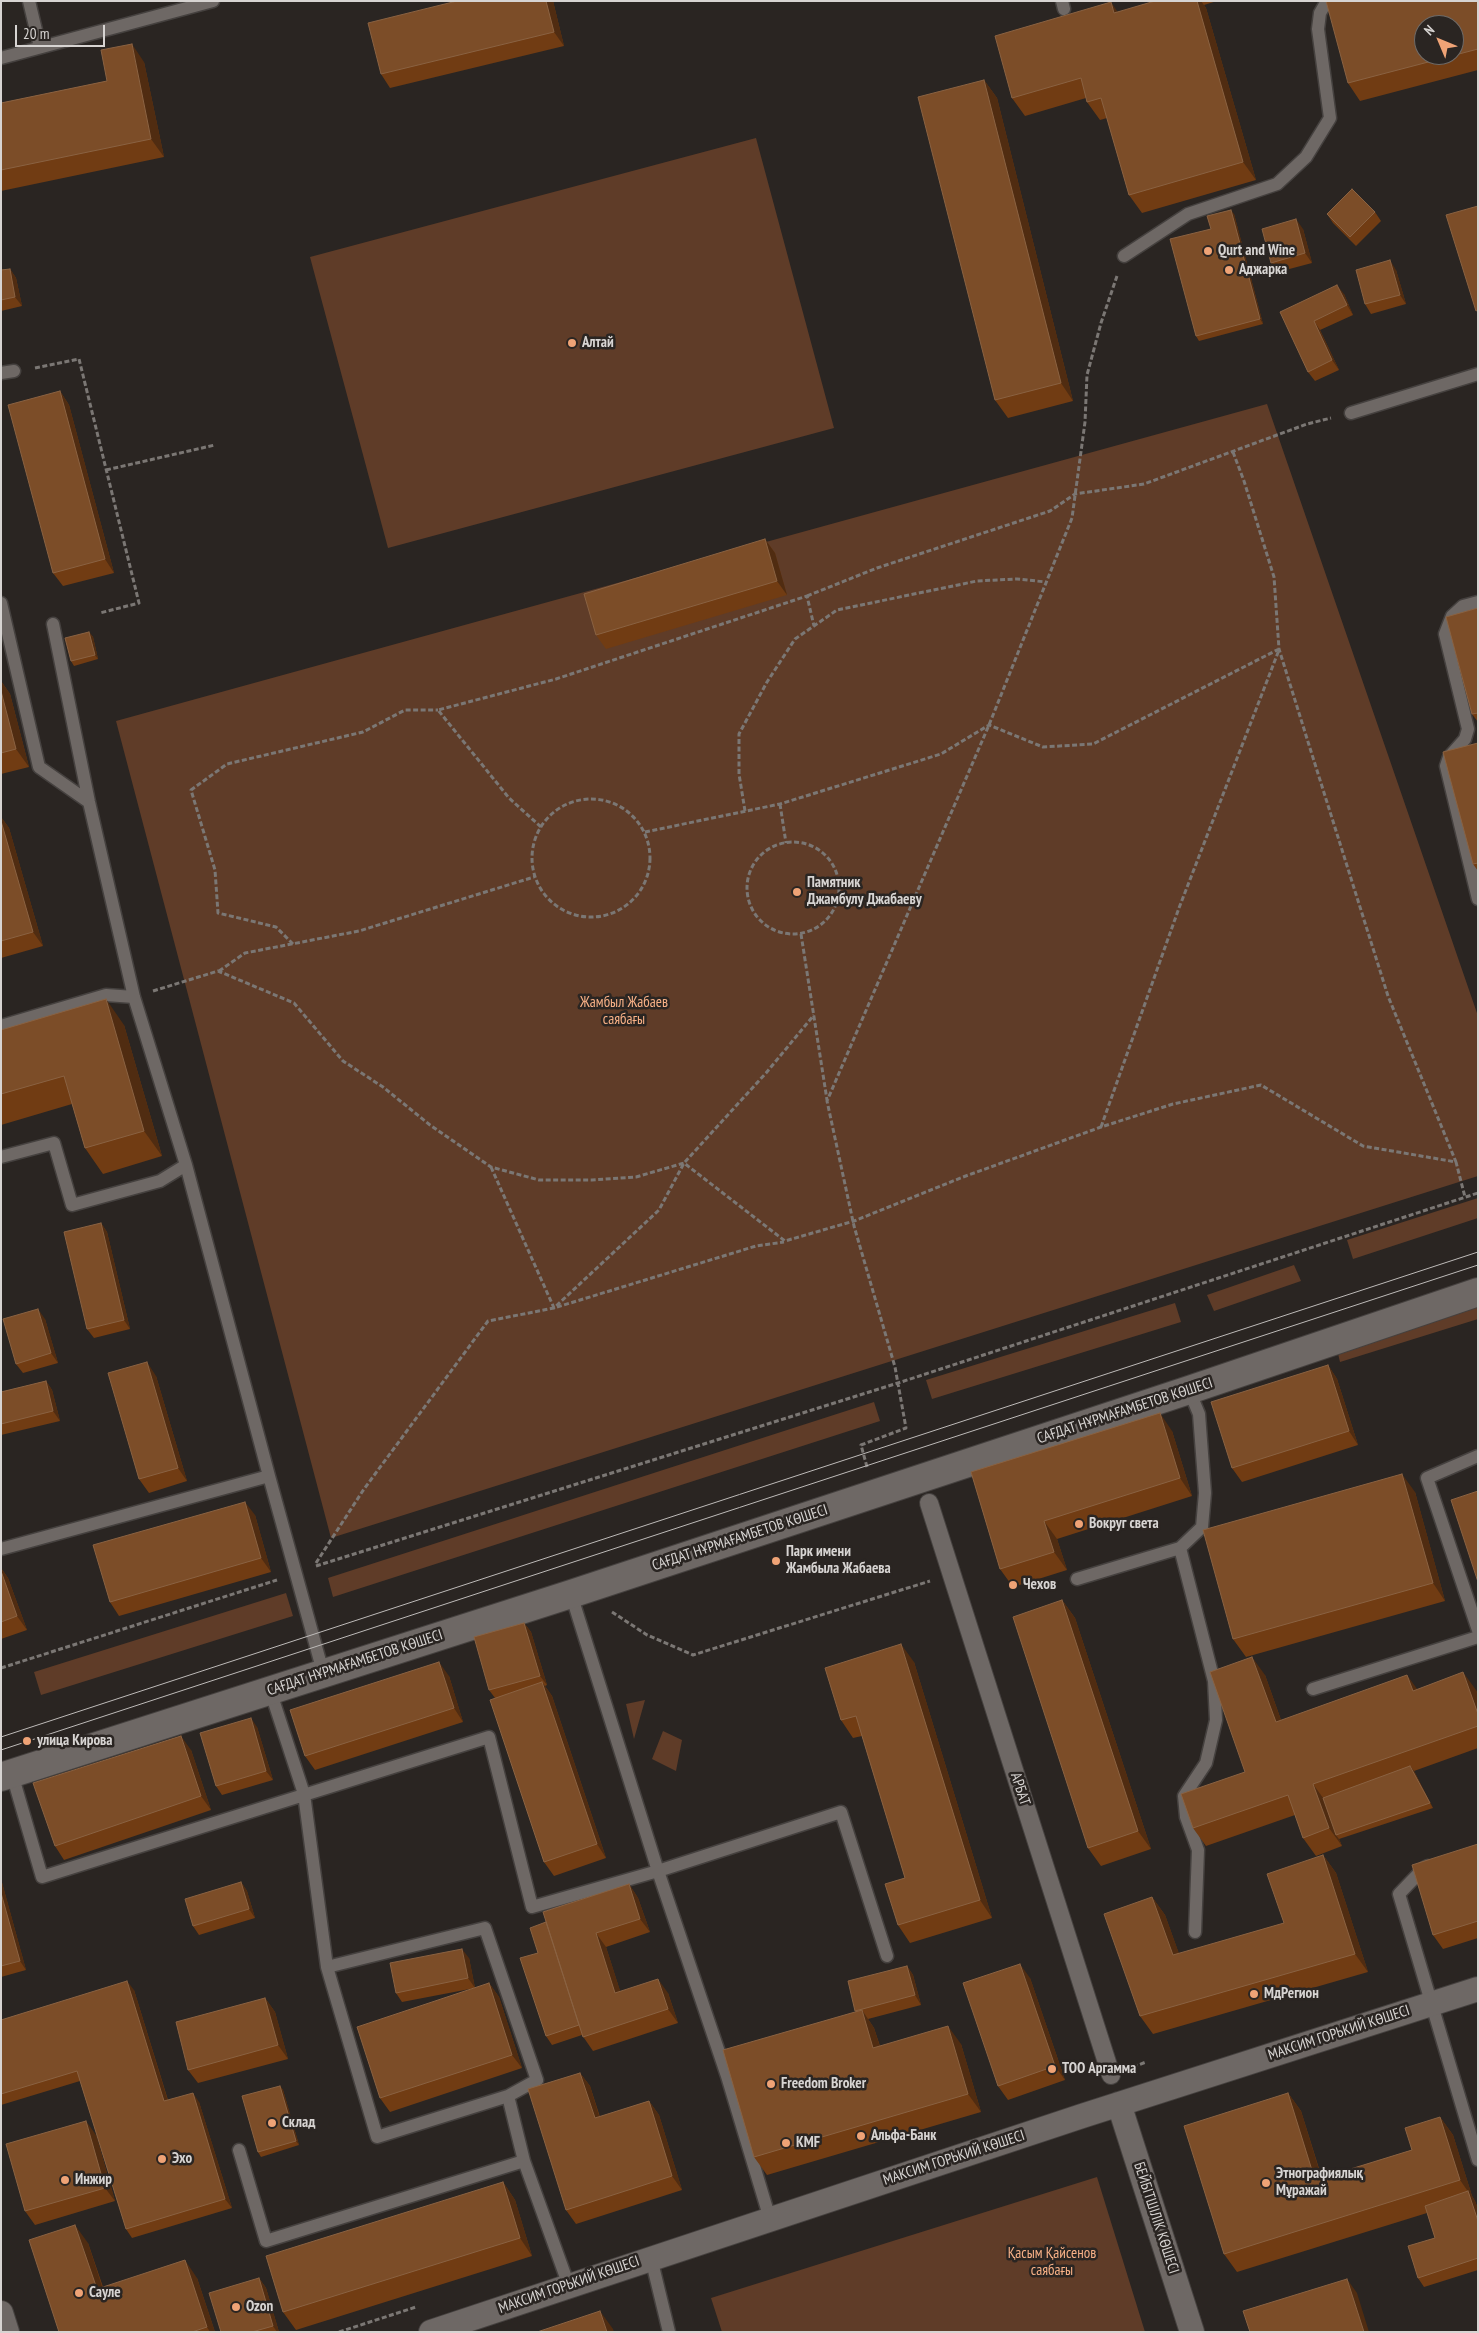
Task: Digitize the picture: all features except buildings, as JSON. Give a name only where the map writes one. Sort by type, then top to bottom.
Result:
[{"type":"main road","name":"САҒДАТ НҰРМАҒАМБЕТОВ КӨШЕСІ","points":[[6,1776],[323,1672],[571,1594],[1190,1390],[1478,1292]]},
{"type":"street","name":"АРБАТ","points":[[929,1502],[1111,2075]]},
{"type":"street","name":"МАКСИМ ГОРЬКИЙ КӨШЕСІ","points":[[430,2332],[1119,2104],[1478,1989]]},
{"type":"street","name":"БЕЙБІТШІЛІК КӨШЕСІ","points":[[1119,2104],[1192,2332]]},
{"type":"street","points":[[1,2312],[7,2332]]},
{"type":"lane","points":[[29,1],[40,47]]},
{"type":"lane","points":[[1,58],[213,1]]},
{"type":"lane","points":[[1124,256],[1188,214],[1277,184],[1306,157],[1330,118],[1318,29],[1320,13],[1327,1]]},
{"type":"lane","points":[[1351,413],[1478,374]]},
{"type":"lane","points":[[1478,602],[1463,606],[1452,616],[1445,634],[1468,729],[1465,739],[1449,757],[1446,766],[1478,899]]},
{"type":"lane","points":[[1,603],[38,768],[89,802]]},
{"type":"lane","points":[[53,624],[89,802],[134,997],[186,1165],[323,1672]]},
{"type":"lane","points":[[1,1026],[106,994],[134,997]]},
{"type":"lane","points":[[1,1156],[54,1143],[72,1205],[160,1181],[186,1165]]},
{"type":"lane","points":[[1077,1580],[1180,1548],[1202,1527],[1206,1494],[1199,1414],[1190,1390]]},
{"type":"lane","points":[[1478,1456],[1427,1478],[1478,1630]]},
{"type":"lane","points":[[1,1549],[269,1476]]},
{"type":"lane","points":[[1180,1548],[1214,1681],[1216,1720],[1206,1763],[1184,1796],[1186,1817],[1198,1850],[1195,1932]]},
{"type":"lane","points":[[571,1594],[658,1871],[727,2076],[770,2219]]},
{"type":"lane","points":[[1313,1689],[1478,1637]]},
{"type":"lane","points":[[270,1690],[304,1794],[327,1967],[377,2137],[508,2096],[537,2080],[485,1928],[327,1967]]},
{"type":"lane","points":[[6,1776],[42,1877],[489,1737],[532,1907],[658,1871],[841,1812],[887,1956]]},
{"type":"lane","points":[[1442,1862],[1424,1868],[1399,1894],[1478,2160]]},
{"type":"lane","points":[[508,2096],[524,2161],[569,2286]]},
{"type":"lane","points":[[239,2150],[266,2241],[524,2161]]},
{"type":"lane","points":[[651,2258],[669,2332]]},
{"type":"path","points":[[827,1101],[989,725],[1072,518],[1085,422],[1087,375],[1101,323],[1124,256]]},
{"type":"path","points":[[8,372],[79,360],[139,603],[100,613]]},
{"type":"path","points":[[293,944],[276,927],[218,913],[215,870],[191,790],[227,764],[363,732],[405,710],[438,710],[556,679],[807,596],[877,568],[1050,511],[1075,494],[1144,484],[1307,424],[1351,413]]},
{"type":"path","points":[[106,470],[215,445]]},
{"type":"path","points":[[1233,452],[1274,577],[1279,649],[1388,996],[1456,1162],[1465,1197]]},
{"type":"path","points":[[745,811],[739,774],[739,734],[767,682],[795,639],[837,610],[977,581],[1016,578],[1046,582]]},
{"type":"path","points":[[807,596],[814,626]]},
{"type":"path","points":[[989,725],[1043,747],[1093,744],[1279,649]]},
{"type":"path","points":[[1101,1128],[1179,908],[1279,649]]},
{"type":"path","points":[[438,710],[466,742],[509,798],[542,827]]},
{"type":"path","points":[[645,832],[780,804],[941,754],[989,725]]},
{"type":"path","points":[[591,798],[613,802],[632,814],[645,832],[650,856],[646,880],[633,900],[613,914],[589,918],[565,912],[546,898],[534,877],[531,855],[537,833],[542,827],[550,815],[569,803],[591,798]]},
{"type":"path","points":[[780,804],[786,843]]},
{"type":"path","points":[[799,840],[823,851],[838,873],[839,899],[825,922],[802,934],[775,931],[754,914],[746,889],[753,863],[772,845],[799,840]]},
{"type":"path","points":[[134,997],[218,971],[245,953],[359,932],[534,877]]},
{"type":"path","points":[[802,934],[827,1101],[854,1221],[898,1384],[906,1428],[860,1445],[868,1471]]},
{"type":"path","points":[[218,971],[294,1003],[343,1061],[383,1087],[430,1125],[491,1167],[540,1180],[592,1180],[636,1177],[684,1163]]},
{"type":"path","points":[[554,1308],[659,1210],[684,1163],[766,1073],[814,1015]]},
{"type":"path","points":[[1456,1162],[1362,1146],[1260,1085],[1173,1104],[1101,1128],[963,1177],[854,1221],[785,1242],[756,1246],[554,1308],[488,1321],[364,1489],[312,1568],[898,1384],[1478,1193]]},
{"type":"path","points":[[684,1163],[785,1242]]},
{"type":"path","points":[[491,1167],[554,1308]]},
{"type":"path","points":[[1,1668],[297,1574]]},
{"type":"path","points":[[609,1610],[647,1635],[693,1655],[952,1574]]},
{"type":"green space","name":"Алтай","points":[[756,138],[834,428],[388,548],[310,257]]},
{"type":"green space","name":"Жамбыл Жабаев саябағы","points":[[1267,404],[1478,1016],[1478,1176],[331,1538],[116,721]]},
{"type":"green space","points":[[1478,1198],[1478,1218],[1353,1259],[1347,1240]]},
{"type":"green space","points":[[1294,1265],[1301,1281],[1214,1311],[1207,1295]]},
{"type":"green space","points":[[1478,1298],[1478,1319],[1340,1362],[1336,1345]]},
{"type":"green space","points":[[1175,1303],[1181,1322],[932,1399],[926,1380]]},
{"type":"green space","points":[[874,1402],[880,1421],[333,1597],[328,1578]]},
{"type":"green space","points":[[286,1593],[293,1616],[41,1695],[34,1672]]},
{"type":"green space","points":[[645,1700],[634,1739],[626,1704]]},
{"type":"green space","points":[[663,1731],[682,1740],[676,1771],[652,1759]]},
{"type":"green space","name":"Қасым Қайсенов саябағы","points":[[1097,2177],[1145,2332],[722,2332],[711,2298]]},
{"type":"tram line","points":[[1,1737],[1478,1252]]},
{"type":"tram line","points":[[1,1750],[1478,1265]]},
{"type":"place","name":"Qurt and Wine","points":[[1208,251]]},
{"type":"place","name":"Аджарка","points":[[1229,270]]},
{"type":"place","name":"Алтай","points":[[572,343]]},
{"type":"place","name":"Памятник Джамбулу Джабаеву","points":[[797,892]]},
{"type":"place","name":"Вокруг света","points":[[1079,1524]]},
{"type":"place","name":"Парк имени Жамбыла Жабаева","points":[[776,1561]]},
{"type":"place","name":"Чехов","points":[[1013,1585]]},
{"type":"place","name":"улица Кирова","points":[[27,1741]]},
{"type":"place","name":"МдРегион","points":[[1254,1994]]},
{"type":"place","name":"ТОО Аргамма","points":[[1052,2069]]},
{"type":"place","name":"Freedom Broker","points":[[771,2084]]},
{"type":"place","name":"Склад","points":[[272,2123]]},
{"type":"place","name":"Альфа-Банк","points":[[861,2136]]},
{"type":"place","name":"KMF","points":[[786,2143]]},
{"type":"place","name":"Эхо","points":[[162,2159]]},
{"type":"place","name":"Инжир","points":[[65,2180]]},
{"type":"place","name":"Этнографиялық Мұражай","points":[[1266,2183]]},
{"type":"place","name":"Сауле","points":[[79,2293]]},
{"type":"place","name":"Ozon","points":[[236,2307]]}]
